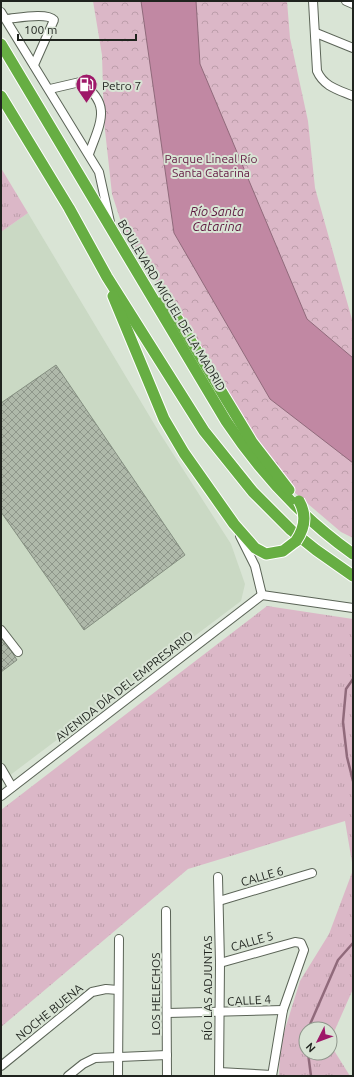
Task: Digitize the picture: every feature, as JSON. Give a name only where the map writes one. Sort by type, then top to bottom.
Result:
[{"type":"highway","name":"BOULEVARD MIGUEL DE LA MADRID","points":[[1,44],[226,420],[247,452],[287,497],[314,524],[353,554]]},
{"type":"highway","points":[[1,96],[69,208],[107,278],[204,431],[252,492],[291,530],[353,576]]},
{"type":"highway","points":[[107,278],[114,300],[164,419],[181,447],[234,524],[255,548],[267,554],[284,551],[299,536],[303,529],[304,516],[302,508],[252,442],[178,320],[168,309],[155,300]]},
{"type":"street","points":[[313,1],[318,71],[322,81],[353,96]]},
{"type":"street","points":[[346,1],[353,4]]},
{"type":"street","points":[[1,12],[7,19],[50,89],[99,172],[112,229]]},
{"type":"street","points":[[7,19],[51,16],[54,20],[34,65]]},
{"type":"street","points":[[316,33],[353,48]]},
{"type":"street","points":[[50,89],[80,82],[91,89],[102,107],[100,121],[89,154]]},
{"type":"street","points":[[234,524],[255,566],[262,595],[353,608]]},
{"type":"street","name":"AVENIDA DÍA DEL EMPRESARIO","points":[[1,796],[262,595]]},
{"type":"street","points":[[1,630],[18,652]]},
{"type":"street","points":[[1,768],[12,787]]},
{"type":"street","name":"CALLE 6","points":[[219,901],[312,873]]},
{"type":"street","name":"RÍO LAS ADJUNTAS","points":[[218,877],[220,963],[219,1074]]},
{"type":"street","name":"LOS HELECHOS","points":[[166,912],[168,1013],[167,1076]]},
{"type":"street","points":[[118,1076],[119,939]]},
{"type":"street","name":"CALLE 5","points":[[220,963],[290,943],[301,943],[304,950],[283,1010]]},
{"type":"street","name":"NOCHE BUENA","points":[[1,1066],[92,992],[106,989],[118,990]]},
{"type":"street","points":[[219,1074],[272,1076],[283,1010]]},
{"type":"street","name":"CALLE 4","points":[[168,1013],[219,1013],[283,1010]]},
{"type":"street","points":[[68,1076],[95,1058],[167,1055]]},
{"type":"shaded area","points":[[28,213],[159,432],[231,544],[245,584],[241,601],[1,782],[1,232]]},
{"type":"green space","name":"Parque Lineal Río Santa Catarina","points":[[93,1],[287,1],[290,38],[308,121],[315,188],[353,323],[353,538],[341,532],[294,492],[264,458],[123,228],[112,194],[104,121],[102,55]]},
{"type":"green space","points":[[1,168],[28,213],[1,232]]},
{"type":"green space","points":[[267,606],[353,619],[353,868],[345,821],[188,869],[1,1027],[1,810]]},
{"type":"green space","points":[[353,870],[353,989],[338,1023],[338,1021],[298,1021],[298,1061],[338,1061],[338,1057],[350,1076],[279,1076],[280,1045],[300,981],[329,934]]},
{"type":"water","name":"Río Santa Catarina","points":[[141,1],[196,1],[200,64],[307,319],[353,358],[353,463],[270,399],[174,233]]},
{"type":"building","points":[[56,365],[185,555],[84,630],[1,512],[1,403]]},
{"type":"building","points":[[1,635],[17,660],[1,672]]},
{"type":"waterway","points":[[353,679],[346,689],[343,722],[347,757],[353,781]]},
{"type":"waterway","points":[[311,1021],[338,960],[353,943]]},
{"type":"waterway","points":[[309,1061],[311,1076]]},
{"type":"place","name":"Petro 7","points":[[86,104]]}]
